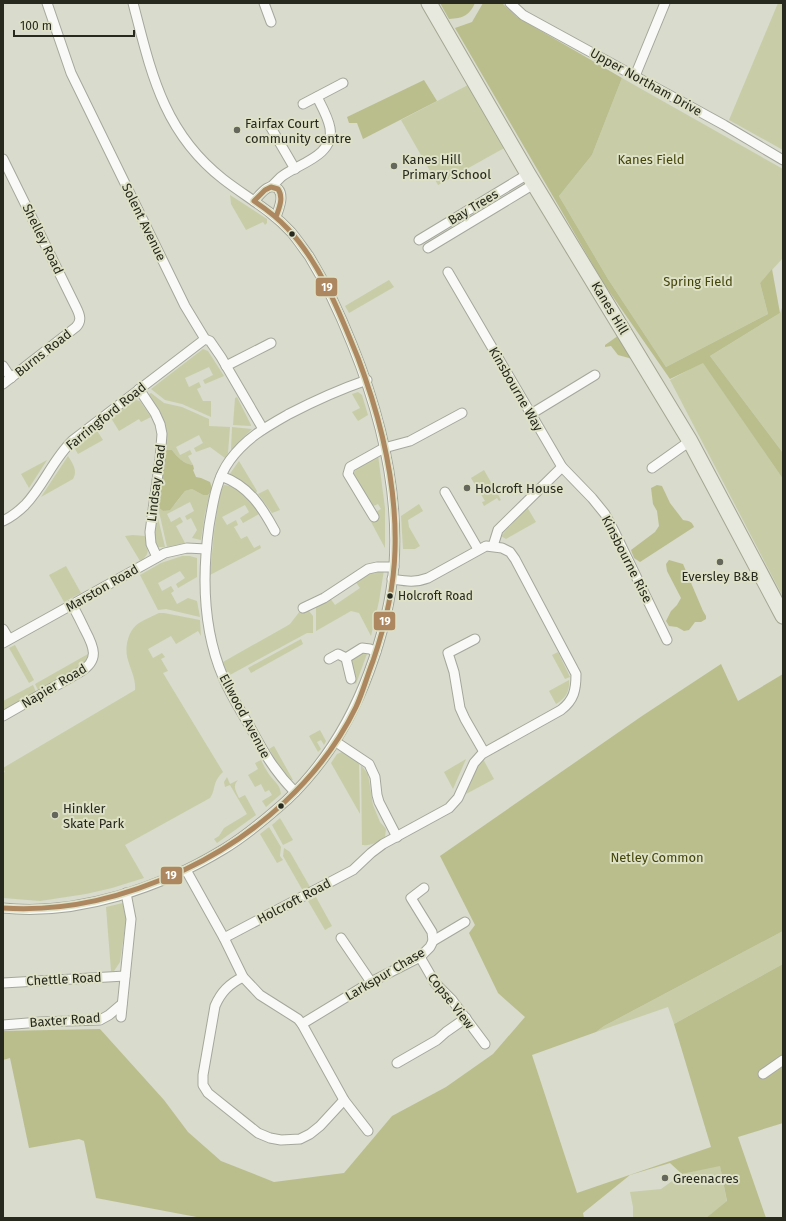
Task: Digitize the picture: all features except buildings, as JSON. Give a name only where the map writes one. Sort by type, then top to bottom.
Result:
[{"type":"main road","name":"Kanes Hill","points":[[429,3],[531,179],[690,440],[783,616]]},
{"type":"street","name":"Solent Avenue","points":[[47,3],[67,61],[80,92],[185,306],[205,339],[210,341],[226,366],[263,429]]},
{"type":"street","points":[[3,908],[25,910],[56,908],[126,893],[186,870],[226,848],[251,830],[294,792],[318,766],[336,742],[354,711],[376,652],[387,611],[394,567],[394,523],[391,485],[384,448],[367,380],[343,323],[310,258],[293,234],[276,217],[221,178],[198,156],[173,123],[151,72],[133,3]]},
{"type":"street","points":[[264,3],[271,22]]},
{"type":"street","name":"Upper Northam Drive","points":[[510,3],[523,15],[724,125],[783,160]]},
{"type":"street","points":[[635,76],[665,3]]},
{"type":"street","points":[[303,104],[343,83]]},
{"type":"street","points":[[254,201],[281,177],[320,154],[327,144],[330,138],[331,130],[329,121],[317,96]]},
{"type":"street","points":[[270,126],[295,169]]},
{"type":"street","name":"Shelley Road","points":[[3,159],[76,307],[80,320]]},
{"type":"street","points":[[428,248],[531,179]]},
{"type":"street","name":"Bay Trees","points":[[419,240],[531,179]]},
{"type":"street","points":[[272,186],[277,188],[281,197],[276,217]]},
{"type":"street","name":"Kinsbourne Way","points":[[448,272],[562,467]]},
{"type":"street","name":"Burns Road","points":[[3,384],[76,327],[80,320]]},
{"type":"street","points":[[226,366],[267,345],[258,338]]},
{"type":"street","name":"Farringford Road","points":[[3,521],[20,510],[28,502],[66,446],[205,339]]},
{"type":"street","points":[[3,366],[11,378]]},
{"type":"street","points":[[531,414],[595,375]]},
{"type":"street","name":"Ellwood Avenue","points":[[294,792],[277,773],[267,758],[232,696],[221,672],[213,646],[206,607],[205,580],[206,549],[212,509],[221,476],[230,459],[245,442],[263,429],[316,400],[367,380]]},
{"type":"street","name":"Lindsay Road","points":[[139,389],[155,413],[160,424],[162,434],[161,454],[150,532],[151,544],[157,557]]},
{"type":"street","points":[[374,512],[348,474],[350,467],[384,448],[410,441],[462,413]]},
{"type":"street","points":[[652,468],[690,440]]},
{"type":"street","points":[[392,579],[410,582],[419,581],[428,578],[478,549],[486,546],[493,546],[498,530],[562,467]]},
{"type":"street","name":"Kinsbourne Rise","points":[[562,467],[592,498],[605,514],[668,640]]},
{"type":"street","points":[[221,476],[238,484],[253,496],[275,531]]},
{"type":"street","points":[[445,492],[478,549]]},
{"type":"street","name":"Holcroft Road","points":[[224,938],[353,870],[371,853],[449,808],[458,798],[474,763],[484,752],[564,708],[572,699],[575,691],[576,674],[510,552],[493,546]]},
{"type":"street","name":"Marston Road","points":[[6,641],[170,551],[181,549],[206,549]]},
{"type":"street","points":[[303,608],[324,598],[368,569],[377,567],[394,567]]},
{"type":"street","name":"Napier Road","points":[[3,716],[80,672],[90,664],[94,656],[94,648],[72,605]]},
{"type":"street","points":[[3,629],[6,641]]},
{"type":"street","points":[[475,639],[448,653],[454,672],[460,708],[464,719],[484,752]]},
{"type":"street","points":[[346,658],[362,648],[370,649],[376,652]]},
{"type":"street","points":[[330,656],[338,654],[346,658]]},
{"type":"street","points":[[346,658],[351,679]]},
{"type":"street","points":[[336,742],[369,764],[375,778],[379,802],[397,837]]},
{"type":"street","points":[[186,870],[224,938],[243,977],[260,995],[298,1019],[344,1100],[368,1131]]},
{"type":"street","points":[[424,888],[411,898],[432,932],[433,941]]},
{"type":"street","points":[[121,1017],[131,920],[126,893]]},
{"type":"street","name":"Larkspur Chase","points":[[302,1024],[371,982],[420,957],[430,947],[433,941],[465,922]]},
{"type":"street","points":[[340,938],[371,982]]},
{"type":"street","name":"Copse View","points":[[420,957],[435,983],[452,1000],[485,1044]]},
{"type":"street","name":"Chettle Road","points":[[3,983],[125,976]]},
{"type":"street","points":[[243,977],[227,987],[215,1006],[203,1076],[203,1084],[208,1093],[258,1133],[270,1138],[281,1140],[300,1139],[310,1134],[320,1126],[344,1100]]},
{"type":"street","name":"Baxter Road","points":[[3,1025],[100,1020],[109,1015],[122,1004]]},
{"type":"street","points":[[397,1064],[437,1040],[466,1018]]},
{"type":"street","points":[[763,1074],[783,1060]]},
{"type":"green space","points":[[440,3],[475,3],[465,16],[449,19]]},
{"type":"green space","points":[[483,3],[502,3],[517,17],[622,78],[592,155],[559,196],[608,279],[666,367],[768,314],[760,283],[772,269],[780,313],[710,356],[783,453],[783,479],[703,363],[670,379],[604,284],[455,28],[472,22]]},
{"type":"green space","points":[[778,3],[783,3],[783,150],[729,120]]},
{"type":"green space","points":[[622,78],[783,169],[783,258],[760,283],[768,314],[666,367],[608,279],[559,196],[592,155]]},
{"type":"green space","points":[[424,80],[437,101],[363,139],[357,123],[349,123],[347,117]]},
{"type":"green space","points":[[468,85],[506,147],[438,185],[401,120]]},
{"type":"green space","points":[[230,195],[267,219],[267,223],[265,225],[263,222],[246,230],[231,204]]},
{"type":"green space","points":[[389,280],[394,287],[349,313],[345,306]]},
{"type":"green space","points":[[783,305],[783,453],[710,356],[780,313]]},
{"type":"green space","points":[[622,333],[636,362],[618,355],[611,346],[605,347],[605,345]]},
{"type":"green space","points":[[203,349],[208,351],[224,376],[205,384],[203,380],[213,375],[209,367],[185,378],[189,387],[199,382],[201,387],[197,389],[203,401],[211,401],[211,417],[182,404],[165,400],[151,389]]},
{"type":"green space","points":[[703,362],[783,479],[783,597],[670,380]]},
{"type":"green space","points":[[358,392],[362,395],[368,415],[358,421],[352,412],[360,408],[352,394]]},
{"type":"green space","points":[[151,393],[164,403],[182,407],[209,419],[209,426],[230,427],[228,453],[225,458],[210,447],[196,452],[194,448],[203,443],[199,435],[176,447],[180,455],[190,450],[192,454],[188,456],[193,465],[181,460],[172,450],[165,450],[160,415],[149,394]]},
{"type":"green space","points":[[237,397],[251,426],[233,425],[235,398]]},
{"type":"green space","points":[[136,400],[140,401],[151,417],[141,422],[139,419],[119,431],[111,418]]},
{"type":"green space","points":[[232,427],[252,429],[231,450]]},
{"type":"green space","points":[[96,429],[103,440],[78,454],[75,449]]},
{"type":"green space","points":[[165,450],[172,450],[181,460],[193,465],[193,470],[196,477],[210,482],[211,489],[208,495],[203,495],[192,489],[185,491],[170,510],[163,511],[158,507]]},
{"type":"green space","points":[[378,455],[385,508],[385,548],[370,520],[376,517],[374,513],[381,509],[378,504],[371,507],[353,477],[359,466]]},
{"type":"green space","points":[[68,456],[75,470],[73,479],[41,497]]},
{"type":"green space","points":[[47,460],[29,488],[21,474]]},
{"type":"green space","points":[[239,461],[257,491],[256,493],[245,484],[229,475]]},
{"type":"green space","points":[[484,470],[501,500],[499,501],[497,498],[484,506],[482,502],[485,501],[471,478]]},
{"type":"green space","points":[[224,485],[240,491],[249,500],[259,514],[243,523],[240,518],[249,512],[245,505],[222,517],[227,525],[236,520],[238,525],[234,527],[241,539],[247,536],[254,548],[260,545],[261,548],[210,575],[220,492]]},
{"type":"green space","points":[[657,485],[662,486],[670,503],[683,520],[690,522],[694,527],[640,562],[634,558],[631,550],[655,532],[659,526],[657,511],[653,504],[651,488]]},
{"type":"green space","points":[[192,489],[203,495],[208,495],[210,493],[201,540],[192,538],[197,530],[191,518],[187,520],[185,516],[194,511],[190,502],[167,514],[171,522],[180,517],[183,522],[176,526],[185,543],[167,547],[158,507],[163,511],[175,504],[185,491]]},
{"type":"green space","points":[[268,489],[280,510],[272,513],[258,494]]},
{"type":"green space","points":[[419,504],[423,511],[408,520],[409,527],[420,546],[415,549],[403,549],[401,516]]},
{"type":"green space","points":[[527,507],[536,522],[506,539],[501,536]]},
{"type":"green space","points":[[157,514],[165,547],[155,547],[153,536]]},
{"type":"green space","points":[[125,536],[145,536],[148,550],[146,556],[140,561]]},
{"type":"green space","points":[[182,556],[197,558],[197,577],[178,588],[176,584],[185,578],[180,571],[158,583],[162,591],[171,586],[174,591],[171,593],[177,604],[188,598],[197,601],[200,617],[166,609],[158,610],[140,575],[161,563]]},
{"type":"green space","points":[[669,560],[683,564],[706,616],[706,619],[701,622],[695,622],[689,630],[684,631],[677,627],[669,626],[666,621],[671,611],[681,598],[667,571],[666,564]]},
{"type":"green space","points":[[66,566],[81,593],[64,602],[49,575]]},
{"type":"green space","points":[[384,570],[371,636],[359,613],[351,611],[316,631],[316,606],[330,598],[335,605],[360,588],[355,581],[367,573]]},
{"type":"green space","points":[[306,610],[313,616],[313,633],[307,633],[228,676],[223,662],[290,624],[300,611]]},
{"type":"green space","points":[[159,613],[200,620],[201,636],[198,631],[176,644],[171,636],[148,649],[153,658],[162,653],[165,657],[161,659],[168,671],[163,673],[223,772],[217,779],[212,795],[210,798],[125,845],[144,878],[86,894],[40,901],[3,898],[3,773],[5,772],[3,768],[135,690],[134,679],[126,650],[128,640],[135,626]]},
{"type":"green space","points":[[301,639],[303,644],[251,673],[248,668]]},
{"type":"green space","points":[[15,645],[34,680],[29,683],[9,648]]},
{"type":"green space","points":[[368,651],[356,684],[354,682],[349,661],[359,652]]},
{"type":"green space","points":[[558,652],[570,677],[565,679],[552,655]]},
{"type":"green space","points":[[88,654],[83,665],[38,690],[35,684]]},
{"type":"green space","name":"Netley Common","points":[[721,664],[738,701],[783,674],[783,931],[604,1026],[596,1032],[532,1055],[577,1193],[711,1147],[674,1024],[783,964],[783,1123],[738,1137],[766,1218],[706,1218],[727,1201],[720,1166],[682,1174],[670,1163],[630,1175],[583,1213],[584,1218],[202,1218],[96,1198],[84,1141],[79,1139],[29,1148],[10,1058],[3,1060],[3,1031],[100,1029],[164,1100],[188,1132],[221,1161],[274,1182],[344,1173],[392,1116],[446,1087],[493,1054],[525,1017],[498,993],[469,933],[475,925],[440,856],[642,716]]},
{"type":"green space","points":[[569,680],[567,694],[556,704],[549,691]]},
{"type":"green space","points":[[33,685],[36,692],[3,710],[3,701]]},
{"type":"green space","points":[[320,730],[326,741],[324,745],[321,740],[317,742],[321,749],[318,752],[309,736]]},
{"type":"green space","points":[[274,746],[293,780],[290,780],[281,769],[269,749]]},
{"type":"green space","points":[[342,752],[359,764],[360,814],[331,763],[337,754]]},
{"type":"green space","points":[[466,759],[453,789],[444,772]]},
{"type":"green space","points":[[483,759],[494,779],[466,794],[477,766]]},
{"type":"green space","points":[[261,760],[268,773],[279,786],[281,794],[266,807],[262,801],[272,795],[269,790],[265,792],[261,784],[255,787],[248,775],[258,769],[255,763]]},
{"type":"green space","points":[[361,765],[368,774],[373,805],[380,822],[386,829],[385,837],[369,845],[362,845]]},
{"type":"green space","points":[[227,777],[230,784],[238,780],[235,786],[239,798],[245,795],[256,815],[217,843],[214,839],[219,836],[224,828],[247,814],[230,785],[225,787],[224,782]]},
{"type":"green space","points":[[280,818],[293,840],[283,845],[272,825]]},
{"type":"green space","points":[[269,827],[281,847],[280,856],[283,860],[277,863],[260,834]]},
{"type":"green space","points":[[284,848],[290,852],[310,887],[303,891],[283,856]]},
{"type":"green space","points":[[316,897],[332,926],[325,930],[308,901]]},
{"type":"green space","points":[[123,903],[127,913],[120,962],[114,971],[111,971],[106,907]]},
{"type":"green space","points":[[783,931],[783,964],[674,1024],[668,1007],[596,1032],[604,1026]]},
{"type":"green space","points":[[720,1165],[727,1202],[706,1218],[633,1218],[633,1207],[630,1192],[661,1189],[682,1174]]},
{"type":"transit line","name":"19","points":[[3,908],[50,908],[96,901],[162,880],[211,856],[261,822],[284,803],[305,781],[342,733],[361,696],[381,634],[393,578],[395,526],[386,452],[374,405],[358,358],[329,290],[300,243],[280,221],[254,201],[265,190],[271,187],[278,189],[281,196],[276,217]]},
{"type":"place","name":"Fairfax Court community centre","points":[[237,130]]},
{"type":"place","name":"Kanes Hill Primary School","points":[[394,166]]},
{"type":"place","name":"Holcroft House","points":[[467,488]]},
{"type":"place","name":"Eversley B&B","points":[[720,562]]},
{"type":"place","name":"Holcroft Road","points":[[390,596]]},
{"type":"place","name":"Hinkler Skate Park","points":[[55,815]]},
{"type":"place","name":"Greenacres","points":[[665,1178]]},
{"type":"park label","name":"Kanes Field","points":[[651,159]]},
{"type":"park label","name":"Spring Field","points":[[698,281]]}]
